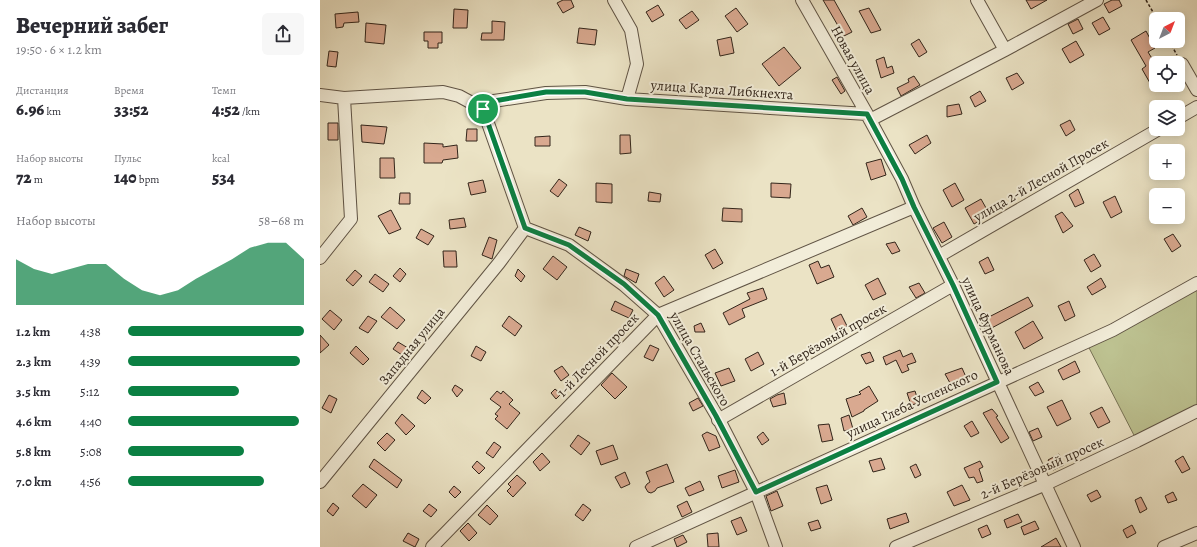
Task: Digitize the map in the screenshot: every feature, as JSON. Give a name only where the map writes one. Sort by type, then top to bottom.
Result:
[{"type":"street","points":[[614,0],[631,30],[637,64],[627,99]]},
{"type":"street","name":"Новая улица","points":[[802,0],[868,117]]},
{"type":"street","points":[[977,0],[1005,50]]},
{"type":"street","points":[[868,117],[1005,50],[1097,0]]},
{"type":"street","points":[[1185,69],[1197,90]]},
{"type":"street","points":[[320,95],[344,98],[443,92],[460,96],[483,109],[525,228]]},
{"type":"street","name":"улица Карла Либкнехта","points":[[483,109],[494,101],[546,92],[585,92],[627,99],[868,117]]},
{"type":"street","points":[[320,258],[351,219],[344,98]]},
{"type":"street","points":[[1185,114],[1197,107]]},
{"type":"street","name":"улица Фурманова","points":[[868,117],[902,179],[914,207],[953,285],[1074,547]]},
{"type":"street","name":"улица 2-й Лесной Просек","points":[[939,256],[1149,135]]},
{"type":"street","name":"1-й Лесной просек","points":[[432,547],[658,315],[914,207]]},
{"type":"street","name":"улица Стальского","points":[[525,228],[569,245],[624,284],[658,315],[718,420],[756,492],[776,547]]},
{"type":"street","name":"Западная улица","points":[[320,482],[499,263],[525,228]]},
{"type":"street","name":"улица Глеба Успенского","points":[[636,547],[1113,330],[1197,284]]},
{"type":"street","name":"1-й Берёзовый просек","points":[[718,420],[953,285]]},
{"type":"street","name":"2-й Берёзовый просек","points":[[896,547],[1046,484],[1197,411]]},
{"type":"street","points":[[1164,547],[1197,533]]},
{"type":"path","points":[[1146,0],[1153,12]]},
{"type":"green space","points":[[1197,283],[1197,411],[1137,441],[1086,342]]},
{"type":"building","points":[[563,0],[571,0],[574,7],[563,13],[557,3]]},
{"type":"building","points":[[823,0],[834,0],[852,32],[844,36]]},
{"type":"building","points":[[1026,0],[1047,0],[1031,9]]},
{"type":"building","points":[[1112,0],[1119,0],[1122,6],[1109,13],[1104,4]]},
{"type":"building","points":[[658,5],[664,15],[652,22],[646,12]]},
{"type":"building","points":[[736,8],[748,24],[737,32],[725,16]]},
{"type":"building","points":[[869,8],[881,30],[871,33],[859,11]]},
{"type":"building","points":[[454,9],[468,10],[467,28],[453,28]]},
{"type":"building","points":[[692,11],[699,20],[686,29],[679,20]]},
{"type":"building","points":[[358,12],[359,22],[344,23],[343,27],[336,28],[335,14]]},
{"type":"building","points":[[1103,17],[1110,29],[1099,35],[1092,23]]},
{"type":"building","points":[[1078,19],[1083,29],[1073,34],[1068,24]]},
{"type":"building","points":[[492,21],[505,22],[504,40],[481,40],[482,33],[492,33]]},
{"type":"building","points":[[366,23],[386,25],[384,44],[365,42]]},
{"type":"building","points":[[579,28],[597,30],[595,45],[577,43]]},
{"type":"building","points":[[1146,31],[1149,37],[1149,48],[1155,48],[1148,52],[1150,56],[1149,56],[1149,81],[1142,69],[1146,66],[1131,40]]},
{"type":"building","points":[[424,32],[442,32],[442,43],[438,43],[438,48],[428,48],[428,41],[424,41]]},
{"type":"building","points":[[731,37],[734,53],[720,56],[717,40]]},
{"type":"building","points":[[919,39],[927,52],[919,57],[911,44]]},
{"type":"building","points":[[1076,41],[1084,55],[1070,63],[1062,49]]},
{"type":"building","points":[[784,47],[801,68],[779,86],[762,64]]},
{"type":"building","points":[[329,51],[338,52],[336,67],[327,66]]},
{"type":"building","points":[[884,57],[887,68],[892,66],[894,73],[881,78],[876,60]]},
{"type":"building","points":[[1017,73],[1024,83],[1012,90],[1006,78]]},
{"type":"building","points":[[914,76],[920,85],[901,96],[897,88],[909,82],[908,79]]},
{"type":"building","points":[[837,77],[845,91],[841,94],[832,80]]},
{"type":"building","points":[[980,91],[986,101],[975,107],[970,97]]},
{"type":"building","points":[[959,104],[962,114],[947,117],[947,106]]},
{"type":"building","points":[[1070,120],[1075,130],[1066,136],[1060,125]]},
{"type":"building","points":[[328,123],[338,123],[338,140],[328,140]]},
{"type":"building","points":[[361,125],[387,127],[384,144],[362,142]]},
{"type":"building","points":[[467,129],[477,129],[477,141],[466,141]]},
{"type":"building","points":[[620,135],[630,135],[631,153],[620,154]]},
{"type":"building","points":[[927,135],[931,143],[915,154],[909,145]]},
{"type":"building","points":[[550,136],[550,146],[535,146],[535,137]]},
{"type":"building","points":[[424,143],[443,144],[443,147],[457,145],[458,158],[443,160],[442,163],[424,163]]},
{"type":"building","points":[[380,158],[394,158],[395,178],[380,178]]},
{"type":"building","points":[[881,159],[886,175],[871,180],[866,163]]},
{"type":"building","points":[[559,179],[567,185],[558,197],[550,191]]},
{"type":"building","points":[[483,180],[486,192],[471,195],[468,183]]},
{"type":"building","points":[[596,183],[612,184],[612,203],[596,202]]},
{"type":"building","points":[[771,183],[791,184],[790,198],[771,197]]},
{"type":"building","points":[[955,183],[964,200],[952,207],[943,190]]},
{"type":"building","points":[[1078,189],[1084,203],[1075,207],[1069,195]]},
{"type":"building","points":[[649,192],[661,194],[660,202],[648,201]]},
{"type":"building","points":[[400,193],[410,193],[410,204],[399,204]]},
{"type":"building","points":[[1115,196],[1122,212],[1111,218],[1103,202]]},
{"type":"building","points":[[981,199],[990,215],[974,224],[965,208]]},
{"type":"building","points":[[723,208],[742,209],[742,222],[722,221]]},
{"type":"building","points":[[862,208],[867,217],[853,225],[848,216]]},
{"type":"building","points":[[391,210],[401,229],[389,234],[378,216]]},
{"type":"building","points":[[1062,212],[1073,226],[1063,233],[1055,216]]},
{"type":"building","points":[[464,218],[466,227],[450,229],[449,220]]},
{"type":"building","points":[[944,222],[952,237],[942,243],[933,228]]},
{"type":"building","points":[[579,227],[591,232],[588,241],[575,235]]},
{"type":"building","points":[[421,229],[434,236],[428,245],[416,238]]},
{"type":"building","points":[[1173,234],[1181,246],[1172,252],[1164,239]]},
{"type":"building","points":[[489,237],[497,240],[492,259],[482,255]]},
{"type":"building","points":[[895,242],[900,251],[892,254],[886,244]]},
{"type":"building","points":[[715,249],[723,263],[713,269],[705,255]]},
{"type":"building","points":[[443,251],[456,251],[457,267],[444,267]]},
{"type":"building","points":[[1094,254],[1101,266],[1091,272],[1084,260]]},
{"type":"building","points":[[553,256],[567,267],[557,280],[543,269]]},
{"type":"building","points":[[988,257],[994,270],[985,274],[979,262]]},
{"type":"building","points":[[818,261],[821,268],[829,265],[834,277],[817,284],[809,265]]},
{"type":"building","points":[[400,268],[406,274],[400,282],[393,276]]},
{"type":"building","points":[[518,269],[525,276],[521,282],[515,276]]},
{"type":"building","points":[[626,269],[639,274],[636,283],[624,276]]},
{"type":"building","points":[[355,270],[362,276],[353,286],[346,280]]},
{"type":"building","points":[[375,274],[389,284],[383,292],[369,282]]},
{"type":"building","points":[[664,276],[674,290],[664,297],[655,283]]},
{"type":"building","points":[[878,278],[886,294],[873,300],[865,285]]},
{"type":"building","points":[[1101,278],[1106,287],[1092,295],[1087,287]]},
{"type":"building","points":[[919,283],[925,293],[916,298],[909,287]]},
{"type":"building","points":[[763,288],[767,299],[742,309],[745,317],[729,325],[723,313],[750,299],[747,293]]},
{"type":"building","points":[[1028,297],[1033,306],[986,331],[981,321]]},
{"type":"building","points":[[615,301],[633,310],[629,318],[611,310]]},
{"type":"building","points":[[1069,301],[1075,316],[1065,321],[1058,306]]},
{"type":"building","points":[[390,307],[405,320],[397,329],[381,317]]},
{"type":"building","points":[[330,310],[342,320],[334,330],[322,319]]},
{"type":"building","points":[[841,314],[847,326],[837,332],[831,319]]},
{"type":"building","points":[[368,316],[377,321],[368,333],[359,328]]},
{"type":"building","points":[[509,316],[522,326],[515,336],[502,326]]},
{"type":"building","points":[[1033,321],[1043,338],[1024,349],[1015,332]]},
{"type":"building","points":[[701,323],[705,332],[695,332],[694,326]]},
{"type":"building","points":[[320,335],[329,345],[320,353]]},
{"type":"building","points":[[398,342],[413,351],[408,359],[393,349]]},
{"type":"building","points":[[650,345],[659,349],[653,361],[644,357]]},
{"type":"building","points":[[356,346],[369,359],[363,365],[350,353]]},
{"type":"building","points":[[476,346],[486,352],[481,361],[471,356]]},
{"type":"building","points":[[900,350],[903,357],[912,353],[916,362],[907,365],[909,370],[902,373],[896,360],[886,365],[883,357]]},
{"type":"building","points":[[758,352],[764,364],[751,371],[745,359]]},
{"type":"building","points":[[870,352],[874,361],[866,364],[861,355]]},
{"type":"building","points":[[1075,361],[1080,372],[1063,380],[1058,370]]},
{"type":"building","points":[[562,366],[569,375],[561,381],[554,371]]},
{"type":"building","points":[[729,368],[735,381],[721,386],[715,373]]},
{"type":"building","points":[[962,368],[966,377],[950,383],[945,374]]},
{"type":"building","points":[[612,373],[627,387],[615,399],[601,385]]},
{"type":"building","points":[[1038,382],[1044,392],[1035,396],[1029,387]]},
{"type":"building","points":[[455,385],[463,390],[457,397],[452,390]]},
{"type":"building","points":[[869,386],[878,401],[852,417],[846,399],[861,394],[859,392]]},
{"type":"building","points":[[555,389],[561,394],[556,399],[551,393]]},
{"type":"building","points":[[422,390],[431,398],[425,404],[417,398]]},
{"type":"building","points":[[497,391],[501,394],[503,391],[513,400],[509,404],[520,413],[507,429],[495,419],[498,416],[495,414],[501,407],[490,399]]},
{"type":"building","points":[[915,391],[919,403],[911,405],[907,393]]},
{"type":"building","points":[[784,393],[786,404],[773,407],[770,399]]},
{"type":"building","points":[[329,395],[337,399],[331,413],[322,408]]},
{"type":"building","points":[[698,398],[703,406],[693,411],[689,403]]},
{"type":"building","points":[[1062,400],[1071,419],[1057,426],[1047,407]]},
{"type":"building","points":[[1102,407],[1110,422],[1098,428],[1090,413]]},
{"type":"building","points":[[992,409],[998,416],[996,417],[1009,438],[1001,443],[983,413]]},
{"type":"building","points":[[402,414],[415,426],[406,435],[395,423]]},
{"type":"building","points":[[849,415],[853,429],[844,431],[841,418]]},
{"type":"building","points":[[972,421],[979,433],[971,437],[964,426]]},
{"type":"building","points":[[829,424],[833,440],[822,442],[818,425]]},
{"type":"building","points":[[1038,428],[1042,437],[1033,441],[1029,432]]},
{"type":"building","points":[[707,432],[716,436],[720,447],[709,451],[702,435]]},
{"type":"building","points":[[763,432],[769,440],[762,445],[757,437]]},
{"type":"building","points":[[387,433],[395,440],[385,451],[377,443]]},
{"type":"building","points":[[578,435],[590,443],[581,455],[570,446]]},
{"type":"building","points":[[494,442],[501,447],[493,458],[486,453]]},
{"type":"building","points":[[613,445],[618,459],[601,465],[596,451]]},
{"type":"building","points":[[542,453],[550,462],[540,471],[533,462]]},
{"type":"building","points":[[1059,454],[1064,465],[1053,470],[1048,460]]},
{"type":"building","points":[[1183,456],[1190,469],[1182,473],[1175,461]]},
{"type":"building","points":[[881,458],[885,469],[873,472],[869,461]]},
{"type":"building","points":[[374,459],[402,480],[397,488],[369,467]]},
{"type":"building","points":[[477,461],[485,468],[479,474],[472,467]]},
{"type":"building","points":[[980,461],[983,467],[979,469],[983,481],[977,483],[974,477],[969,478],[964,468]]},
{"type":"building","points":[[667,464],[674,482],[657,488],[651,493],[648,492],[645,487],[650,482],[646,472]]},
{"type":"building","points":[[916,464],[921,475],[915,478],[910,467]]},
{"type":"building","points":[[735,470],[739,482],[722,488],[718,476]]},
{"type":"building","points":[[625,472],[630,484],[621,488],[615,477]]},
{"type":"building","points":[[517,475],[526,483],[513,497],[507,491],[511,487],[508,484]]},
{"type":"building","points":[[700,481],[704,490],[689,496],[685,488]]},
{"type":"building","points":[[363,484],[377,495],[366,508],[352,496]]},
{"type":"building","points":[[827,485],[832,500],[821,504],[816,488]]},
{"type":"building","points":[[962,485],[970,500],[954,506],[947,492]]},
{"type":"building","points":[[454,486],[461,492],[455,498],[449,492]]},
{"type":"building","points":[[1097,490],[1101,497],[1091,502],[1087,495]]},
{"type":"building","points":[[777,491],[783,506],[771,511],[766,496]]},
{"type":"building","points":[[1173,492],[1177,500],[1168,503],[1165,496]]},
{"type":"building","points":[[1141,497],[1147,509],[1140,513],[1135,500]]},
{"type":"building","points":[[687,501],[692,512],[682,517],[677,506]]},
{"type":"building","points":[[333,503],[339,508],[333,516],[327,511]]},
{"type":"building","points":[[429,504],[437,510],[431,517],[423,511]]},
{"type":"building","points":[[583,504],[591,510],[583,521],[575,515]]},
{"type":"building","points":[[487,505],[498,516],[490,525],[478,515]]},
{"type":"building","points":[[906,513],[909,522],[890,529],[887,519]]},
{"type":"building","points":[[1018,514],[1022,522],[1007,528],[1004,520]]},
{"type":"building","points":[[741,517],[747,531],[737,535],[731,521]]},
{"type":"building","points":[[818,520],[821,528],[811,531],[808,523]]},
{"type":"building","points":[[1035,521],[1039,529],[1024,535],[1021,527]]},
{"type":"building","points":[[468,523],[477,533],[469,541],[460,531]]},
{"type":"building","points":[[987,525],[991,534],[982,538],[978,529]]},
{"type":"building","points":[[1132,525],[1136,533],[1127,538],[1123,530]]},
{"type":"building","points":[[408,533],[419,539],[415,547],[403,541]]},
{"type":"building","points":[[718,533],[719,547],[708,547],[707,534]]},
{"type":"building","points":[[683,535],[687,542],[677,547],[674,539]]},
{"type":"building","points":[[1056,538],[1061,547],[1041,547]]},
{"type":"route","points":[[546,92],[585,92],[627,99],[867,114],[902,179],[914,207],[953,285],[997,382],[756,492],[716,416],[658,315],[624,284],[569,245],[525,228],[483,109],[494,101],[546,92]]}]
